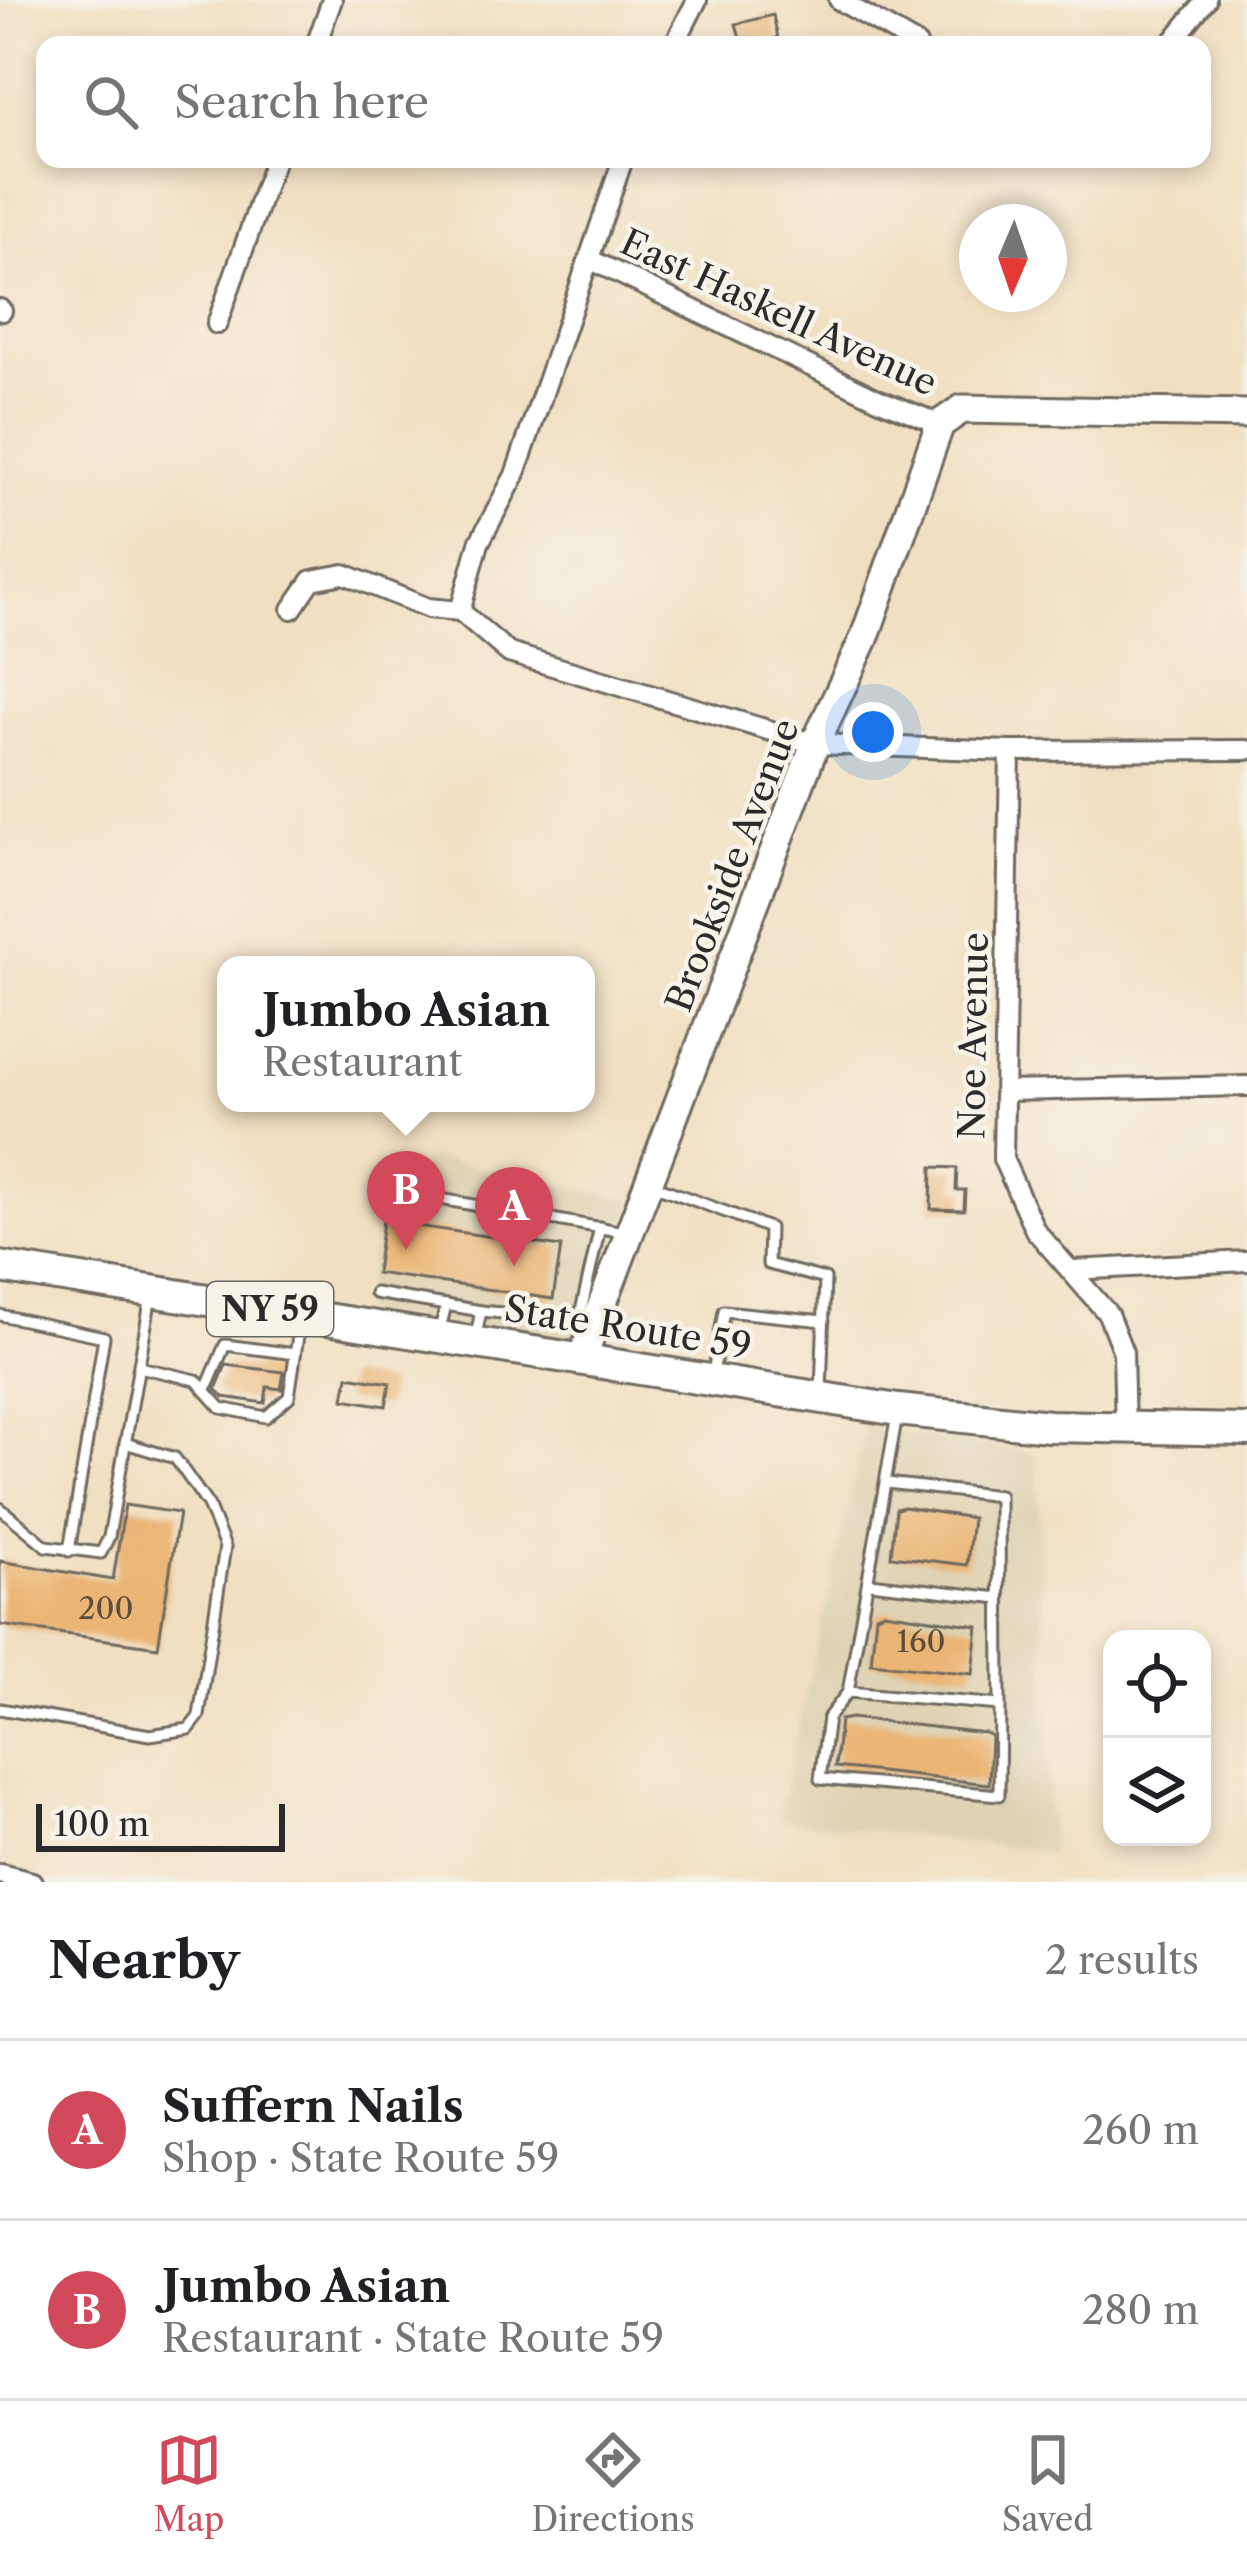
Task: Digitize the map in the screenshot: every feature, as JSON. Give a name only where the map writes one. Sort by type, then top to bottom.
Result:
[{"type":"main road","name":"State Route 59","points":[[0,1267],[301,1314],[442,1320],[478,1326],[582,1358],[898,1410],[1125,1430],[1247,1430]]},
{"type":"street","points":[[319,36],[332,0]]},
{"type":"street","points":[[679,36],[697,0]]},
{"type":"street","points":[[839,0],[901,36]]},
{"type":"street","points":[[1177,36],[1206,0]]},
{"type":"street","points":[[217,324],[272,168]]},
{"type":"street","points":[[460,611],[479,543],[515,475],[620,168]]},
{"type":"street","name":"East Haskell Avenue","points":[[591,260],[880,400],[951,417]]},
{"type":"street","points":[[951,417],[1247,414]]},
{"type":"street","name":"Brookside Avenue","points":[[582,1358],[586,1322],[629,1232],[815,744],[864,639],[951,417]]},
{"type":"street","points":[[292,609],[312,580],[332,574],[428,608],[460,611],[509,653],[815,744],[1010,751],[1247,750]]},
{"type":"street","name":"Noe Avenue","points":[[1010,751],[1003,1160],[1035,1230],[1108,1314],[1123,1352],[1125,1430]]},
{"type":"street","points":[[1007,1091],[1247,1086]]},
{"type":"street","points":[[1073,1270],[1247,1261]]},
{"type":"street","points":[[0,1874],[32,1882]]},
{"type":"lane","points":[[648,1183],[769,1228],[768,1264],[825,1279],[821,1398]]},
{"type":"lane","points":[[418,1195],[629,1232]]},
{"type":"lane","points":[[478,1326],[586,1322],[600,1227]]},
{"type":"lane","points":[[0,1508],[32,1539],[69,1551],[101,1553],[152,1291]]},
{"type":"lane","points":[[376,1293],[442,1320]]},
{"type":"lane","points":[[711,1380],[724,1311],[824,1321]]},
{"type":"lane","points":[[139,1367],[184,1376],[207,1387],[221,1408],[266,1417],[290,1397],[301,1314]]},
{"type":"lane","points":[[0,1316],[104,1337],[69,1551]]},
{"type":"lane","points":[[207,1387],[225,1345],[295,1354]]},
{"type":"lane","points":[[887,1484],[999,1496],[999,1795],[820,1779],[829,1718],[848,1692],[898,1410]]},
{"type":"lane","points":[[0,1709],[149,1735],[189,1729],[199,1716],[225,1547],[221,1529],[175,1458],[125,1443]]},
{"type":"lane","points":[[870,1583],[1000,1598]]},
{"type":"lane","points":[[848,1692],[1000,1705]]},
{"type":"shaded area","points":[[427,1157],[634,1201],[577,1347],[361,1312],[378,1221]]},
{"type":"shaded area","points":[[866,1426],[1037,1454],[1051,1852],[778,1819]]},
{"type":"building","points":[[773,15],[778,36],[739,36],[736,24]]},
{"type":"building","points":[[932,1167],[957,1168],[956,1190],[965,1190],[964,1210],[931,1209]]},
{"type":"building","points":[[383,1221],[561,1247],[553,1299],[376,1273]]},
{"type":"building","points":[[226,1365],[284,1372],[281,1389],[267,1387],[265,1403],[224,1397],[216,1389]]},
{"type":"building","points":[[348,1376],[390,1383],[386,1406],[344,1399]]},
{"type":"building","points":[[125,1505],[179,1513],[158,1647],[0,1625],[0,1561],[113,1580]]},
{"type":"building","points":[[896,1509],[972,1518],[967,1565],[891,1556]]},
{"type":"building","points":[[884,1612],[978,1626],[973,1674],[871,1663],[876,1615]]},
{"type":"building","points":[[840,1720],[985,1733],[991,1736],[989,1784],[835,1767]]},
{"type":"place","name":"Jumbo Asian","points":[[406,1250]]},
{"type":"place","name":"Suffern Nails","points":[[514,1266]]}]
